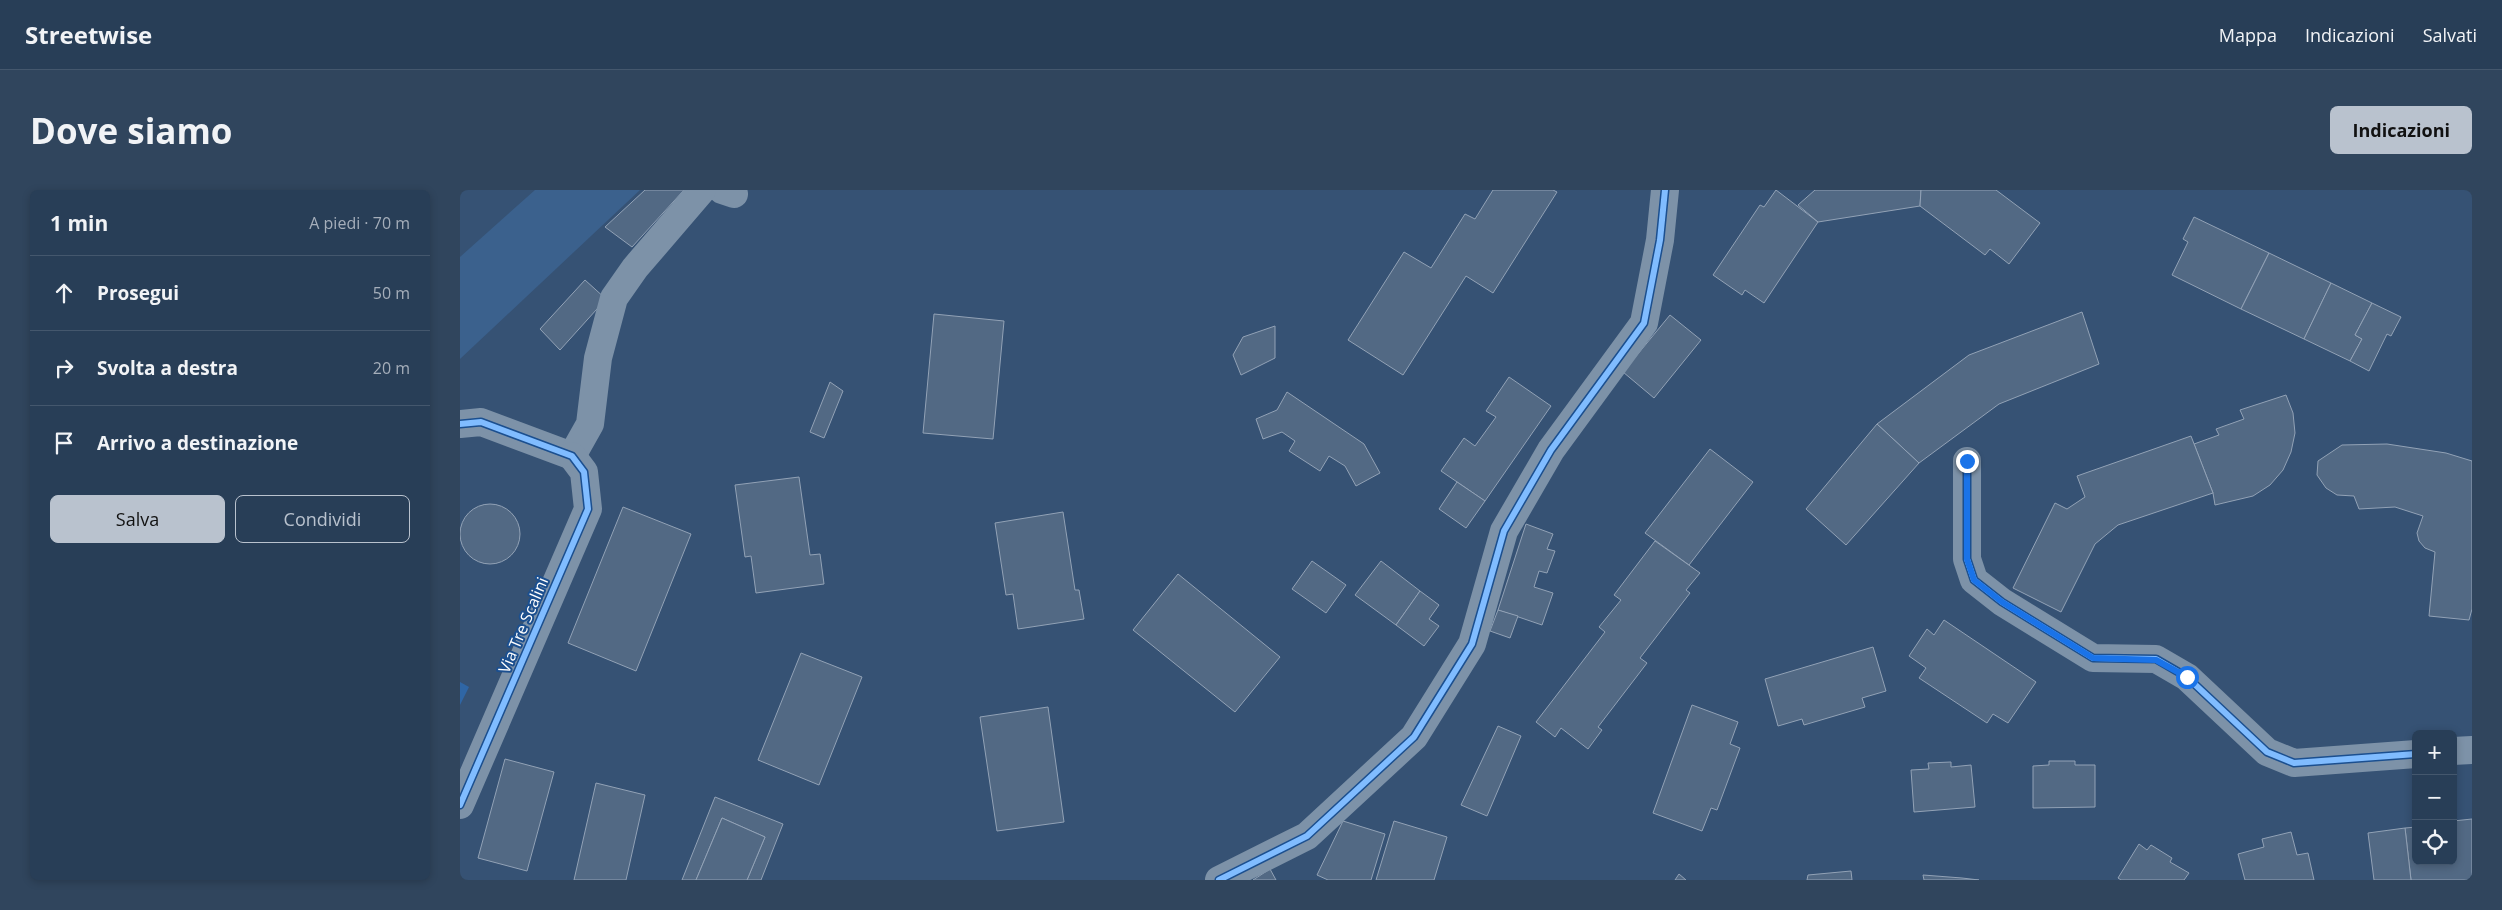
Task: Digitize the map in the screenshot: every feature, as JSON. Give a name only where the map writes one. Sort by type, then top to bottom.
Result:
[{"type":"street","points":[[460,424],[481,422],[572,456],[590,424],[598,358],[614,298],[635,268],[702,190]]},
{"type":"street","points":[[1219,880],[1307,836],[1414,737],[1472,644],[1504,531],[1551,450],[1644,323],[1660,240],[1665,190]]},
{"type":"street","name":"Via Tre Scalini","points":[[460,805],[588,509],[584,472],[572,456]]},
{"type":"street","points":[[1967,461],[1967,559],[1974,580],[2002,602],[2093,658],[2156,660],[2179,672],[2187,677],[2267,752],[2294,763],[2412,754]]},
{"type":"street","points":[[2457,751],[2472,750]]},
{"type":"shaded area","points":[[535,190],[640,190],[460,359],[460,257]]},
{"type":"shaded area","points":[[460,682],[469,687],[460,705]]},
{"type":"building","points":[[645,190],[684,190],[632,247],[605,227]]},
{"type":"building","points":[[1493,190],[1553,190],[1557,192],[1493,293],[1466,276],[1403,375],[1348,340],[1404,252],[1431,268],[1465,214],[1475,219]]},
{"type":"building","points":[[1776,190],[1818,222],[1764,303],[1745,290],[1742,295],[1713,275],[1760,205],[1764,207]]},
{"type":"building","points":[[1815,190],[1921,190],[1920,206],[1818,222],[1798,205]]},
{"type":"building","points":[[1921,190],[1996,190],[2040,223],[2009,264],[1990,249],[1985,255],[1920,206]]},
{"type":"building","points":[[2194,217],[2269,253],[2241,309],[2172,275],[2188,242],[2183,239]]},
{"type":"building","points":[[2269,253],[2331,283],[2304,339],[2241,309]]},
{"type":"building","points":[[585,280],[606,299],[560,350],[540,329]]},
{"type":"building","points":[[2331,283],[2372,303],[2355,335],[2362,339],[2350,361],[2304,339]]},
{"type":"building","points":[[2372,303],[2401,317],[2391,336],[2387,334],[2369,371],[2350,361],[2362,339],[2355,335]]},
{"type":"building","points":[[2082,312],[2099,364],[1999,404],[1919,463],[1877,424],[1969,355]]},
{"type":"building","points":[[934,314],[1004,321],[993,439],[923,433]]},
{"type":"building","points":[[1670,315],[1701,340],[1654,398],[1623,372]]},
{"type":"building","points":[[1275,326],[1275,358],[1241,375],[1233,355],[1243,337]]},
{"type":"building","points":[[1509,377],[1551,406],[1485,501],[1441,471],[1464,438],[1475,446],[1496,417],[1486,411]]},
{"type":"building","points":[[830,382],[843,391],[824,438],[810,432]]},
{"type":"building","points":[[1287,392],[1364,444],[1380,473],[1356,486],[1345,466],[1329,456],[1320,471],[1289,451],[1295,441],[1282,432],[1263,439],[1256,419],[1277,410]]},
{"type":"building","points":[[2286,395],[2293,413],[2295,433],[2291,452],[2283,470],[2270,485],[2253,496],[2215,505],[2213,493],[2194,444],[2219,435],[2216,429],[2244,419],[2240,410]]},
{"type":"building","points":[[1877,424],[1919,463],[1846,545],[1806,509]]},
{"type":"building","points":[[2191,436],[2213,493],[2118,525],[2095,544],[2061,612],[2013,588],[2055,503],[2067,509],[2085,497],[2077,476]]},
{"type":"building","points":[[2387,444],[2446,453],[2472,461],[2472,609],[2469,620],[2429,616],[2435,552],[2425,548],[2419,541],[2417,533],[2423,516],[2395,507],[2359,509],[2354,496],[2337,495],[2326,488],[2317,475],[2318,461],[2342,445]]},
{"type":"building","points":[[1710,449],[1753,482],[1689,565],[1645,533]]},
{"type":"building","points":[[799,477],[810,555],[820,554],[824,584],[756,593],[751,556],[745,557],[735,485]]},
{"type":"building","points":[[1457,482],[1485,501],[1466,528],[1439,509]]},
{"type":"building","points":[[484,504],[496,504],[507,509],[515,517],[520,528],[518,546],[507,559],[496,564],[484,564],[473,559],[465,551],[460,540],[460,528],[465,517],[473,509]]},
{"type":"building","points":[[623,507],[691,534],[636,671],[568,643]]},
{"type":"building","points":[[1063,512],[1075,590],[1079,590],[1084,619],[1018,629],[1013,594],[1006,595],[995,523]]},
{"type":"building","points":[[1526,524],[1553,534],[1547,549],[1555,551],[1547,573],[1539,571],[1534,587],[1553,593],[1542,625],[1498,610]]},
{"type":"building","points":[[1655,541],[1700,573],[1686,590],[1690,593],[1640,658],[1647,663],[1598,727],[1602,730],[1588,749],[1561,728],[1555,737],[1536,722],[1605,632],[1599,627],[1621,600],[1614,595]]},
{"type":"building","points":[[1312,561],[1346,585],[1326,613],[1292,589]]},
{"type":"building","points":[[1381,561],[1420,591],[1396,625],[1355,595]]},
{"type":"building","points":[[1178,574],[1280,657],[1235,712],[1133,630]]},
{"type":"building","points":[[1420,591],[1439,605],[1429,619],[1439,626],[1424,646],[1396,625]]},
{"type":"building","points":[[1498,610],[1518,616],[1510,638],[1490,631]]},
{"type":"building","points":[[1944,620],[2036,682],[2008,723],[1993,714],[1987,723],[1919,678],[1926,668],[1909,656],[1927,629],[1934,635]]},
{"type":"building","points":[[1873,647],[1886,691],[1862,698],[1865,707],[1804,725],[1802,719],[1778,726],[1765,679]]},
{"type":"building","points":[[801,653],[862,677],[819,785],[758,760]]},
{"type":"building","points":[[1692,705],[1738,722],[1730,744],[1740,748],[1717,810],[1711,808],[1702,831],[1653,813]]},
{"type":"building","points":[[1048,707],[1064,822],[997,831],[980,717]]},
{"type":"building","points":[[1498,726],[1521,736],[1487,816],[1461,805]]},
{"type":"building","points":[[505,759],[554,772],[527,871],[478,858]]},
{"type":"building","points":[[2049,761],[2075,761],[2075,765],[2095,765],[2095,807],[2033,808],[2033,766],[2049,765]]},
{"type":"building","points":[[1951,762],[1951,767],[1971,765],[1975,807],[1914,812],[1911,770],[1929,769],[1928,763]]},
{"type":"building","points":[[596,783],[645,795],[626,880],[574,880]]},
{"type":"building","points":[[715,797],[783,824],[761,880],[747,880],[765,837],[722,818],[696,880],[682,880]]},
{"type":"building","points":[[722,818],[765,837],[747,880],[696,880]]},
{"type":"building","points":[[2472,819],[2472,880],[2411,880],[2405,828],[2412,827],[2412,865],[2457,865],[2457,821]]},
{"type":"building","points":[[1343,821],[1385,834],[1371,880],[1328,880],[1317,875]]},
{"type":"building","points":[[1394,821],[1447,837],[1434,880],[1376,880]]},
{"type":"building","points":[[2405,828],[2411,880],[2374,880],[2368,833]]},
{"type":"building","points":[[2291,832],[2297,855],[2308,853],[2314,880],[2245,880],[2238,854],[2264,847],[2262,839]]},
{"type":"building","points":[[2139,844],[2147,850],[2151,845],[2172,858],[2170,862],[2189,873],[2184,880],[2121,880],[2118,878]]},
{"type":"building","points":[[1270,869],[1276,880],[1253,880]]},
{"type":"building","points":[[1851,871],[1852,880],[1807,880],[1808,875]]},
{"type":"building","points":[[1679,874],[1686,880],[1675,880]]},
{"type":"building","points":[[1923,875],[1962,878],[1979,880],[1924,880]]},
{"type":"cycle path","points":[[1219,880],[1307,836],[1414,737],[1472,644],[1504,531],[1551,450],[1644,323],[1660,240],[1665,190]]},
{"type":"cycle path","points":[[460,424],[481,422],[572,456],[584,472],[588,509],[460,805]]},
{"type":"cycle path","points":[[1967,461],[1967,559],[1974,580],[2002,602],[2093,658],[2156,659],[2187,677],[2267,752],[2294,763],[2412,754]]},
{"type":"route","points":[[1967,461],[1967,559],[1974,580],[2002,602],[2093,658],[2156,660],[2187,677]]}]
